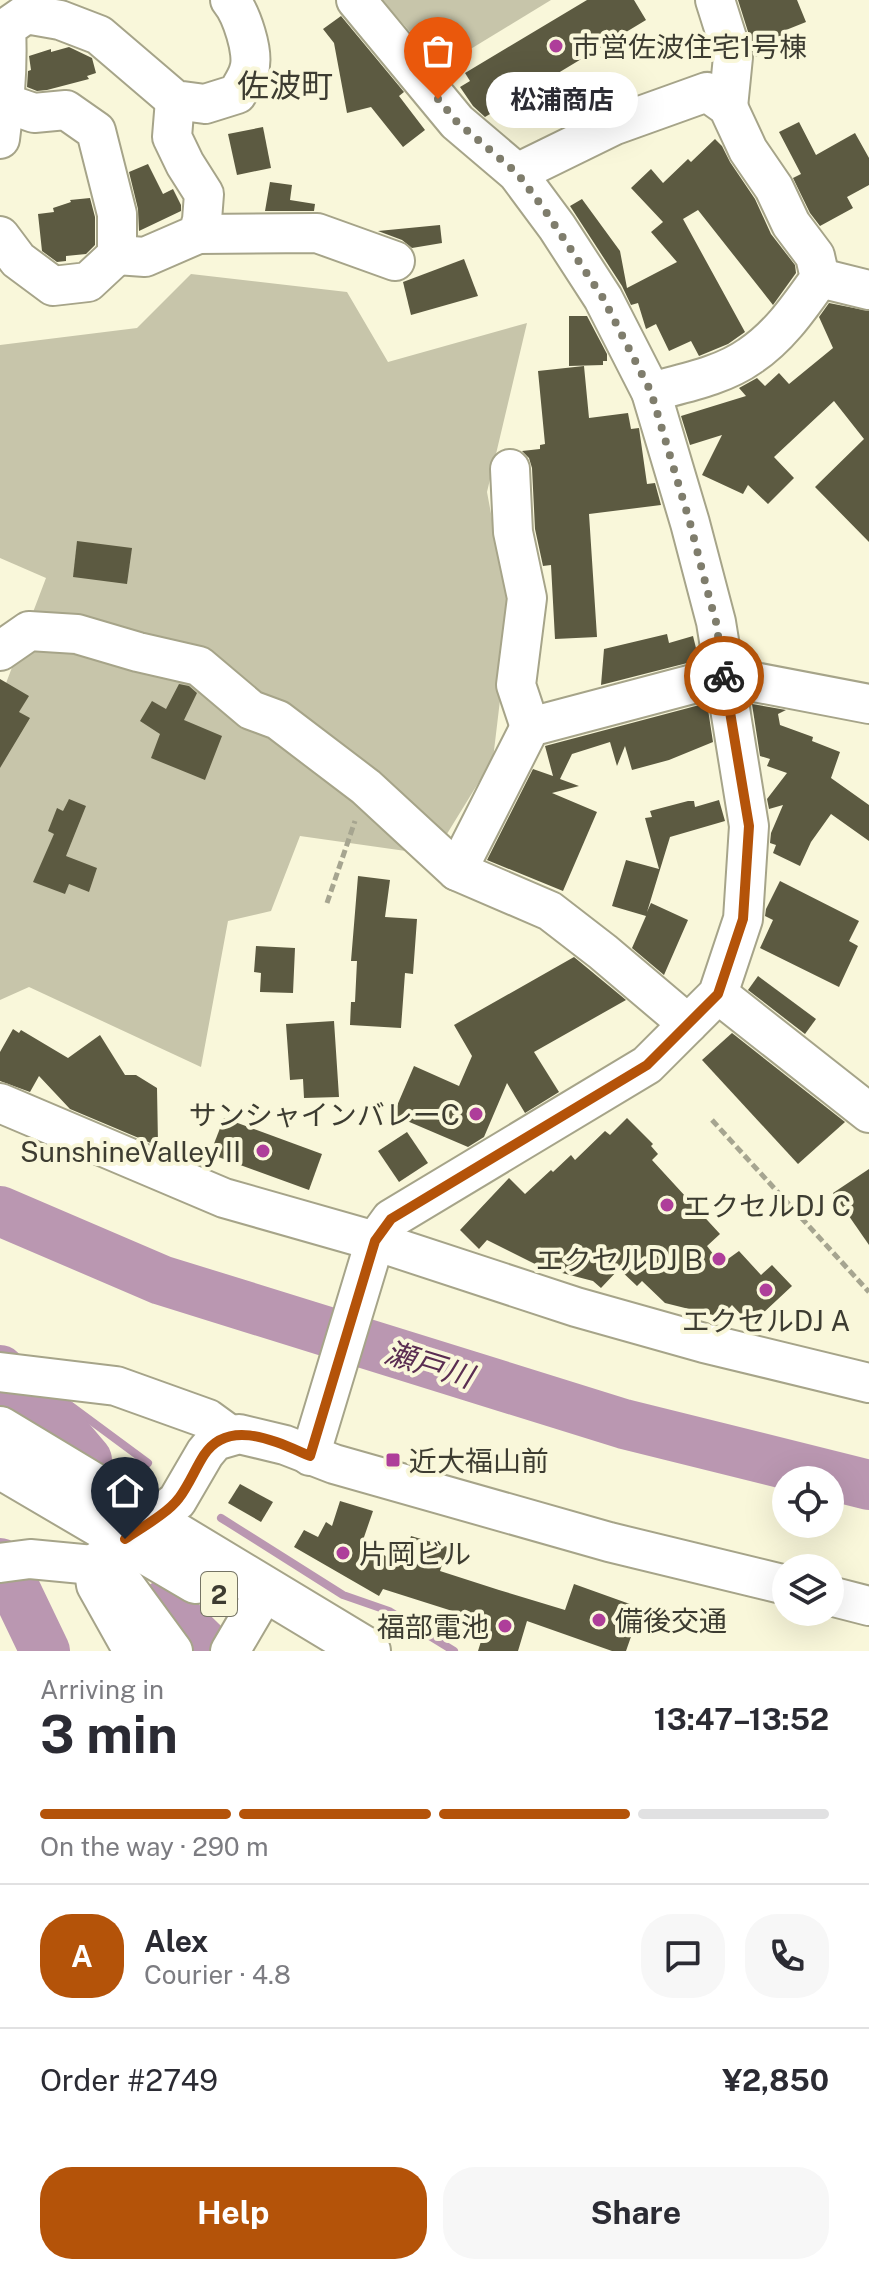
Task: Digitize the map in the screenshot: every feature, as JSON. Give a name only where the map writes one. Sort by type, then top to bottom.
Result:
[{"type":"highway","name":"2","points":[[0,1429],[124,1541]]},
{"type":"highway","name":"2","points":[[0,1466],[124,1541],[247,1631],[311,1651]]},
{"type":"highway","name":"2","points":[[247,1631],[368,1651]]},
{"type":"street","points":[[117,255],[117,214],[96,131],[66,110],[34,113],[2,121],[6,28],[26,14],[60,20],[99,35],[175,100],[205,104],[237,94],[251,66],[248,40],[237,8],[230,0]]},
{"type":"street","points":[[314,1442],[373,1247],[391,1219],[647,1065],[718,994],[743,919],[749,826],[716,622],[651,392],[603,298],[517,173],[457,122],[356,0]]},
{"type":"street","points":[[715,0],[733,57],[728,107]]},
{"type":"street","points":[[517,173],[615,125],[707,92],[728,107],[748,150],[774,188],[791,224],[815,256],[820,278],[790,320],[750,357],[711,376],[651,392]]},
{"type":"street","points":[[175,100],[172,137],[204,194],[198,234]]},
{"type":"street","points":[[0,236],[18,260],[53,286],[88,282],[117,255],[145,257],[198,234],[317,233],[395,261]]},
{"type":"street","points":[[820,278],[869,290]]},
{"type":"street","points":[[457,871],[530,727],[516,685],[527,598],[513,532],[510,469]]},
{"type":"street","points":[[0,651],[29,631],[77,634],[199,666],[251,710],[278,720],[366,787],[457,871],[550,911],[688,1024]]},
{"type":"street","points":[[530,727],[723,676],[869,704]]},
{"type":"street","points":[[718,994],[869,1113]]},
{"type":"street","points":[[0,1103],[224,1198],[373,1247],[704,1343],[869,1383]]},
{"type":"street","points":[[0,1372],[116,1386],[208,1419],[230,1435]]},
{"type":"street","points":[[133,1651],[96,1585],[124,1541],[177,1501],[215,1441],[239,1434],[314,1442],[609,1542],[772,1582]]},
{"type":"street","points":[[15,1561],[124,1541]]},
{"type":"street","points":[[124,1541],[124,1584],[173,1651]]},
{"type":"street","points":[[844,1600],[869,1606]]},
{"type":"path","points":[[327,903],[366,787]]},
{"type":"path","points":[[712,1120],[869,1292]]},
{"type":"shaded area","points":[[382,0],[551,0],[441,67]]},
{"type":"shaded area","points":[[191,274],[347,292],[388,362],[527,323],[487,492],[510,616],[493,759],[434,855],[300,836],[271,911],[228,921],[201,1067],[29,987],[0,1000],[0,699],[46,578],[0,558],[0,345],[137,328]]},
{"type":"building","name":"市営佐波住宅1号棟","points":[[587,0],[634,0],[646,20],[485,117],[473,106],[460,87],[470,81],[465,73]]},
{"type":"building","points":[[738,0],[797,0],[806,22],[781,32],[786,46],[756,57]]},
{"type":"building","points":[[341,16],[404,92],[399,96],[425,130],[403,147],[371,107],[347,113],[334,43],[323,29]]},
{"type":"building","points":[[69,47],[92,58],[96,73],[87,76],[89,79],[47,90],[37,91],[27,87],[28,71],[31,70],[29,56]]},
{"type":"building","points":[[799,122],[816,155],[855,133],[869,158],[869,185],[847,197],[853,208],[820,226],[793,178],[801,174],[779,132]]},
{"type":"building","points":[[263,127],[271,168],[237,175],[228,134]]},
{"type":"building","points":[[715,139],[755,199],[771,234],[795,265],[796,273],[773,305],[698,210],[683,219],[745,332],[728,344],[699,356],[691,341],[669,351],[656,324],[646,329],[638,303],[631,305],[570,206],[582,199],[620,251],[627,288],[677,262],[651,232],[663,222],[631,188],[651,169],[663,183]]},
{"type":"building","points":[[148,164],[163,194],[173,189],[181,211],[139,231],[138,209],[129,172]]},
{"type":"building","points":[[270,182],[292,185],[290,200],[315,204],[314,211],[265,211]]},
{"type":"building","points":[[90,198],[95,217],[95,245],[86,254],[66,256],[66,261],[57,262],[42,251],[38,214],[54,212],[53,208],[70,200]]},
{"type":"building","points":[[440,225],[442,243],[412,248],[402,240],[378,231]]},
{"type":"building","points":[[464,259],[478,296],[411,315],[403,282]]},
{"type":"building","points":[[829,303],[869,311],[869,542],[815,487],[864,439],[834,401],[774,457],[794,478],[768,504],[748,485],[743,494],[702,475],[722,435],[690,445],[681,416],[746,396],[739,388],[757,378],[765,386],[779,373],[789,384],[833,348],[819,317]]},
{"type":"building","points":[[569,316],[587,316],[607,354],[603,365],[569,366]]},
{"type":"building","points":[[584,366],[589,418],[628,413],[631,429],[639,428],[647,484],[655,483],[661,505],[589,514],[597,637],[555,639],[551,565],[543,566],[535,529],[532,468],[529,458],[522,451],[540,449],[540,445],[545,444],[538,371]]},
{"type":"building","points":[[77,541],[132,548],[127,584],[73,577]]},
{"type":"building","points":[[667,634],[669,643],[693,636],[699,660],[601,685],[604,649]]},
{"type":"building","points":[[0,679],[29,696],[19,712],[30,718],[0,768]]},
{"type":"building","points":[[179,684],[189,686],[197,693],[184,720],[222,736],[205,780],[151,758],[160,734],[140,721],[152,701],[166,709]]},
{"type":"building","points":[[707,703],[713,742],[669,760],[632,770],[625,746],[617,766],[610,742],[572,754],[560,779],[579,786],[552,793],[597,812],[563,891],[487,860],[533,769],[553,776],[545,746]]},
{"type":"building","points":[[752,704],[786,710],[778,714],[780,725],[813,737],[812,741],[840,752],[831,778],[869,805],[869,841],[831,814],[811,842],[800,866],[773,853],[776,845],[770,843],[771,833],[783,805],[769,809],[767,799],[787,773],[767,766],[770,759],[760,756]]},
{"type":"building","points":[[69,799],[86,806],[66,856],[97,868],[89,892],[69,884],[65,894],[33,882],[54,834],[48,831],[57,808],[63,811]]},
{"type":"building","points":[[719,800],[725,821],[670,837],[647,912],[651,903],[688,920],[664,975],[632,948],[646,916],[612,906],[626,860],[659,869],[645,818],[652,817],[650,811],[688,801],[694,801],[695,807]]},
{"type":"building","points":[[358,876],[390,880],[385,917],[417,919],[413,974],[405,973],[401,1028],[350,1025],[351,1002],[355,1002],[357,961],[351,961]]},
{"type":"building","points":[[780,881],[859,921],[849,941],[858,946],[839,987],[760,948],[773,920],[765,916],[766,909]]},
{"type":"building","points":[[256,946],[295,948],[293,993],[260,992],[261,973],[254,972]]},
{"type":"building","points":[[574,957],[626,1000],[534,1052],[559,1092],[525,1113],[507,1083],[484,1137],[468,1147],[393,1115],[414,1066],[459,1086],[472,1056],[454,1025]]},
{"type":"building","points":[[758,976],[816,1019],[805,1034],[748,990]]},
{"type":"building","points":[[334,1021],[339,1097],[304,1098],[303,1079],[290,1080],[286,1024]]},
{"type":"building","points":[[13,1029],[19,1033],[21,1030],[68,1058],[100,1035],[125,1075],[136,1075],[157,1088],[158,1144],[70,1109],[39,1076],[30,1092],[0,1081],[0,1052]]},
{"type":"building","points":[[732,1033],[845,1122],[798,1164],[702,1060]]},
{"type":"building","name":"SunshineValleyⅡ","points":[[224,1118],[322,1154],[309,1190],[210,1154]]},
{"type":"building","points":[[627,1118],[653,1144],[651,1146],[658,1154],[652,1160],[720,1234],[707,1246],[721,1264],[739,1251],[761,1275],[772,1265],[792,1286],[761,1315],[757,1311],[747,1321],[732,1305],[721,1317],[665,1303],[642,1281],[637,1286],[619,1269],[601,1288],[593,1281],[543,1268],[487,1240],[479,1249],[460,1230],[509,1178],[525,1194],[571,1155],[575,1160],[605,1131],[610,1135]]},
{"type":"building","points":[[407,1132],[428,1163],[399,1182],[378,1151]]},
{"type":"building","points":[[869,1169],[869,1245],[833,1193]]},
{"type":"building","points":[[240,1484],[273,1502],[261,1522],[228,1503]]},
{"type":"building","points":[[340,1501],[373,1511],[362,1543],[402,1565],[411,1536],[448,1547],[440,1571],[499,1590],[565,1610],[574,1584],[641,1608],[626,1651],[612,1651],[527,1621],[518,1651],[478,1651],[487,1622],[383,1589],[379,1596],[294,1547],[304,1530],[318,1537],[326,1522],[332,1526]]},
{"type":"waterway","name":"瀬戸川","points":[[0,1211],[161,1280],[624,1424],[869,1485]]},
{"type":"waterway","points":[[0,1370],[87,1460]]},
{"type":"waterway","points":[[52,1392],[148,1463]]},
{"type":"waterway","points":[[221,1518],[343,1595],[389,1611],[454,1651]]},
{"type":"waterway","points":[[0,1563],[45,1651]]},
{"type":"waterway","points":[[164,1605],[211,1651]]},
{"type":"way so far","points":[[438,99],[457,122],[517,173],[544,209],[603,298],[651,392],[716,622],[724,676]]},
{"type":"place","name":"市営佐波住宅1号棟","points":[[556,46]]},
{"type":"place","name":"松浦商店","points":[[438,99]]},
{"type":"place","name":"サンシャインバレーC","points":[[476,1114]]},
{"type":"place","name":"SunshineValleyⅡ","points":[[263,1151]]},
{"type":"place","name":"エクセルDJ C","points":[[667,1205]]},
{"type":"place","name":"エクセルDJ B","points":[[719,1259]]},
{"type":"place","name":"エクセルDJ A","points":[[766,1290]]},
{"type":"place","name":"近大福山前","points":[[393,1460]]},
{"type":"place","name":"片岡ビル","points":[[343,1553]]},
{"type":"place","name":"備後交通","points":[[599,1620]]},
{"type":"place","name":"福部電池","points":[[505,1626]]},
{"type":"district","name":"佐波町","points":[[285,85]]},
{"type":"route","points":[[125,1539],[177,1501],[215,1441],[239,1434],[285,1445],[310,1456],[375,1241],[391,1219],[647,1065],[718,994],[743,919],[749,826],[724,676]]}]
